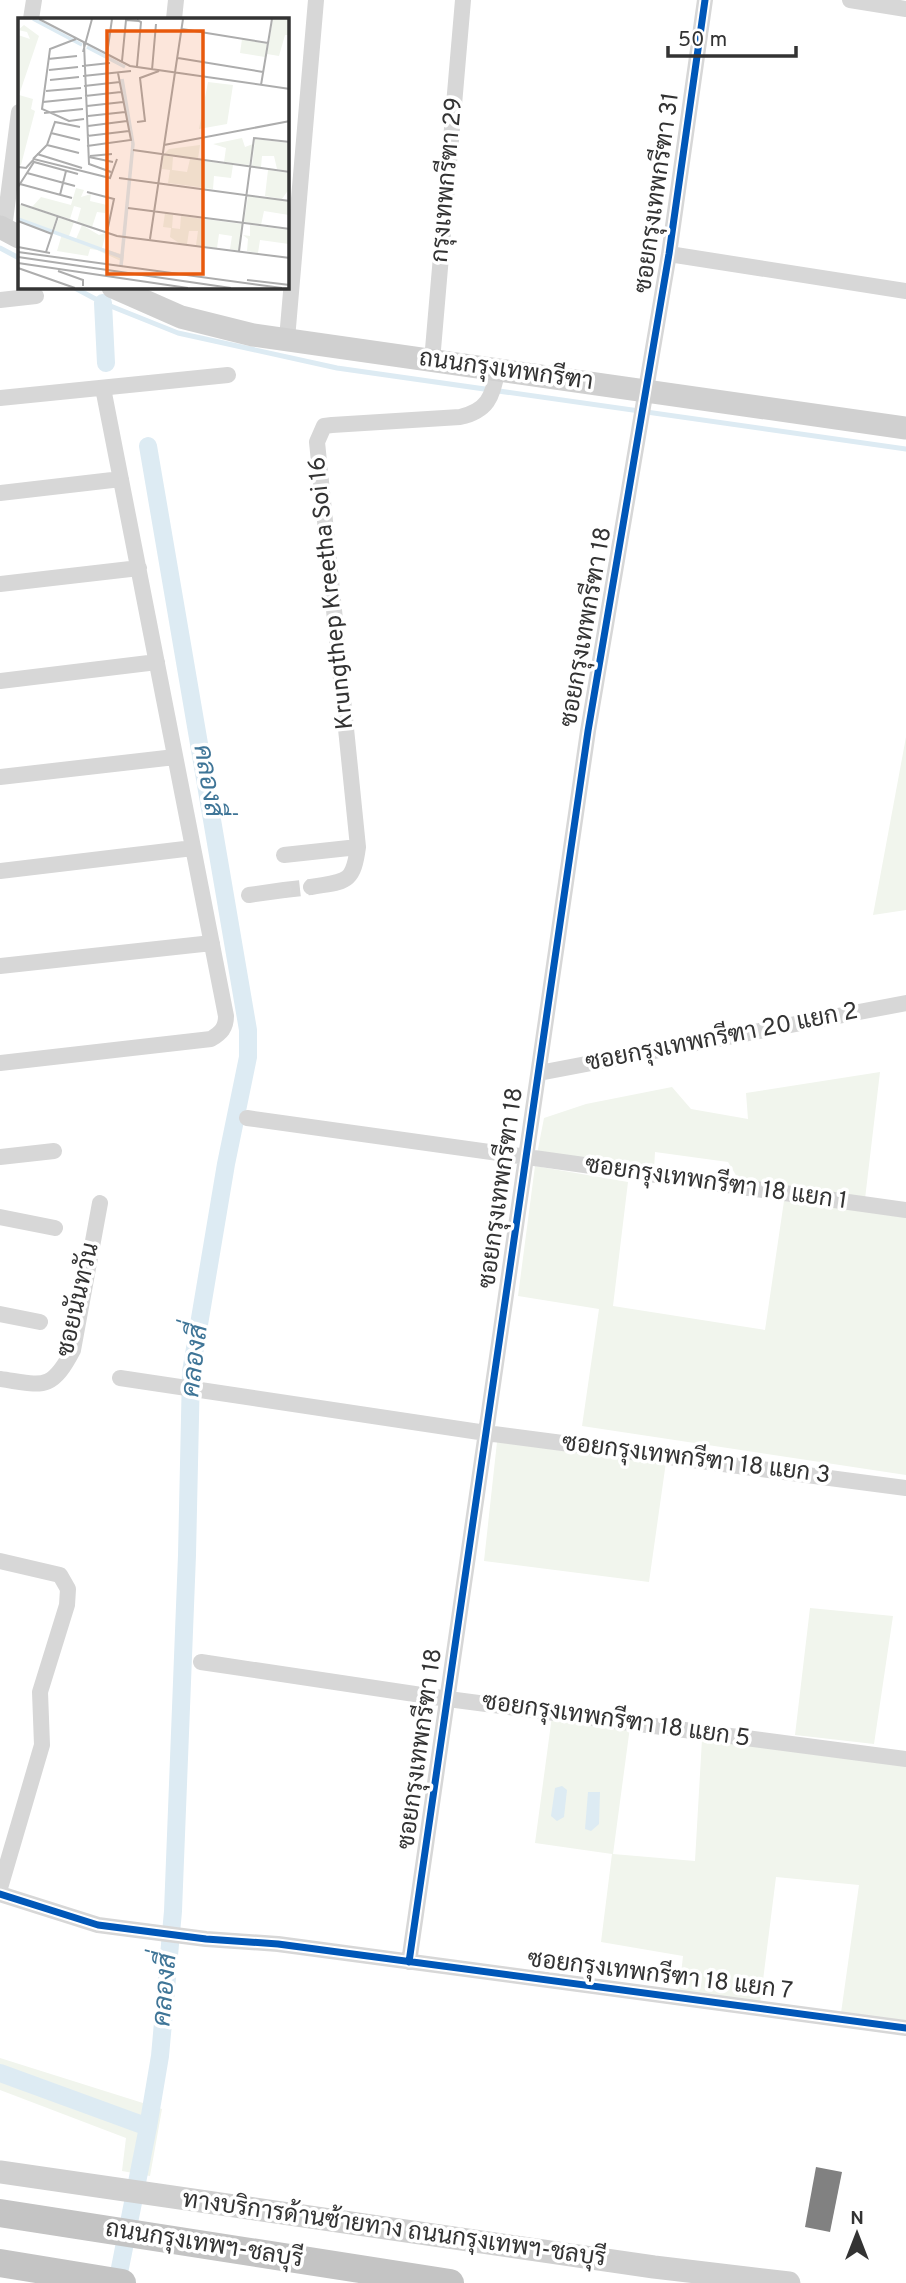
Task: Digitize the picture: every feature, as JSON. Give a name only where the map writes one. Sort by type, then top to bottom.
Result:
[{"type":"highway","name":"ถนนกรุงเทพฯ-ชลบุรี","points":[[0,2213],[450,2283]]},
{"type":"highway","name":"ถนนกรุงเทพฯ-ชลบุรี","points":[[0,2263],[122,2283]]},
{"type":"main road","name":"ถนนกรุงเทพกรีฑา","points":[[122,289],[145,294],[181,317],[218,328],[432,361],[494,384],[645,397],[906,428]]},
{"type":"main road","name":"ทางบริการด้านซ้ายทาง ถนนกรุงเทพฯ-ชลบุรี","points":[[0,2172],[654,2267],[789,2283]]},
{"type":"street","points":[[32,18],[34,0]]},
{"type":"street","points":[[174,18],[176,0]]},
{"type":"street","points":[[287,340],[316,0]]},
{"type":"street","name":"กรุงเทพกรีฑา 29","points":[[432,361],[463,0]]},
{"type":"street","name":"ซอยกรุงเทพกรีฑา 31","points":[[640,420],[669,254],[705,0]]},
{"type":"street","points":[[850,0],[906,9]]},
{"type":"street","points":[[8,231],[18,123]]},
{"type":"street","points":[[669,254],[906,291]]},
{"type":"street","points":[[0,300],[36,296]]},
{"type":"street","points":[[0,398],[228,375]]},
{"type":"street","name":"Krungthep Kreetha Soi 16","points":[[358,847],[317,442],[319,434],[324,426],[474,414],[484,407],[494,384]]},
{"type":"street","points":[[0,1063],[211,1039],[226,1026],[103,388]]},
{"type":"street","name":"ซอยกรุงเทพกรีฑา 18","points":[[409,1962],[589,731],[640,420]]},
{"type":"street","points":[[0,493],[121,479]]},
{"type":"street","points":[[0,584],[139,568]]},
{"type":"street","points":[[0,681],[157,662]]},
{"type":"street","points":[[0,777],[175,757]]},
{"type":"street","points":[[284,855],[358,847],[355,869],[350,876],[340,882],[311,887]]},
{"type":"street","points":[[0,871],[193,848]]},
{"type":"street","points":[[249,895],[284,890]]},
{"type":"street","points":[[0,966],[212,943]]},
{"type":"street","name":"ซอยกรุงเทพกรีฑา 20 แยก 2","points":[[539,1073],[906,1003]]},
{"type":"street","name":"ซอยกรุงเทพกรีฑา 18 แยก 1","points":[[247,1118],[906,1210]]},
{"type":"street","points":[[0,1157],[54,1151]]},
{"type":"street","name":"ซอยนันทวัน","points":[[0,1379],[35,1384],[50,1382],[62,1372],[73,1350],[100,1203]]},
{"type":"street","points":[[0,1217],[55,1228]]},
{"type":"street","points":[[0,1314],[40,1322]]},
{"type":"street","name":"ซอยกรุงเทพกรีฑา 18 แยก 3","points":[[120,1378],[486,1433],[906,1488]]},
{"type":"street","points":[[0,1561],[60,1575],[68,1589],[67,1605],[40,1692],[42,1745],[0,1888]]},
{"type":"street","name":"ซอยกรุงเทพกรีฑา 18 แยก 5","points":[[201,1662],[448,1699],[906,1759]]},
{"type":"street","name":"ซอยกรุงเทพกรีฑา 18 แยก 7","points":[[0,1894],[98,1925],[278,1944],[906,2028]]},
{"type":"shaded area","points":[[906,737],[906,910],[873,915]]},
{"type":"shaded area","points":[[880,1072],[865,1199],[740,1182],[728,1162],[655,1152],[654,1169],[537,1154],[544,1118],[586,1104],[672,1087],[691,1109],[748,1119],[746,1093]]},
{"type":"shaded area","points":[[535,1166],[628,1182],[613,1306],[765,1330],[784,1201],[906,1216],[906,1475],[582,1426],[599,1309],[518,1296]]},
{"type":"shaded area","points":[[497,1442],[666,1462],[649,1582],[484,1561]]},
{"type":"shaded area","points":[[810,1608],[893,1616],[874,1744],[795,1735]]},
{"type":"shaded area","points":[[552,1716],[630,1727],[613,1854],[695,1861],[702,1739],[906,1764],[906,2023],[841,2013],[859,1885],[776,1877],[760,2004],[679,1992],[683,1956],[601,1942],[612,1854],[535,1843]]},
{"type":"shaded area","points":[[562,1786],[567,1790],[564,1817],[557,1821],[551,1816],[555,1788]]},
{"type":"shaded area","points":[[588,1792],[600,1792],[599,1824],[591,1831],[585,1829]]},
{"type":"shaded area","points":[[0,2058],[162,2109],[150,2176],[122,2171],[126,2138],[0,2090]]},
{"type":"building","points":[[816,2167],[842,2172],[830,2232],[805,2227]]},
{"type":"waterway","points":[[0,248],[18,257]]},
{"type":"waterway","points":[[77,289],[103,303],[178,333],[337,368],[906,449]]},
{"type":"waterway","name":"คลองสี่","points":[[103,303],[106,363]]},
{"type":"waterway","name":"คลองสี่","points":[[117,2283],[160,2056],[173,1911],[187,1555],[191,1372],[226,1164],[248,1057],[248,1030],[148,446]]},
{"type":"waterway","points":[[0,2073],[148,2127]]},
{"type":"tunnel","points":[[284,890],[311,887]]},
{"type":"cycle path","points":[[409,1962],[588,731],[669,254],[705,0]]},
{"type":"cycle path","points":[[0,1894],[98,1925],[206,1939],[278,1944],[906,2028]]}]
